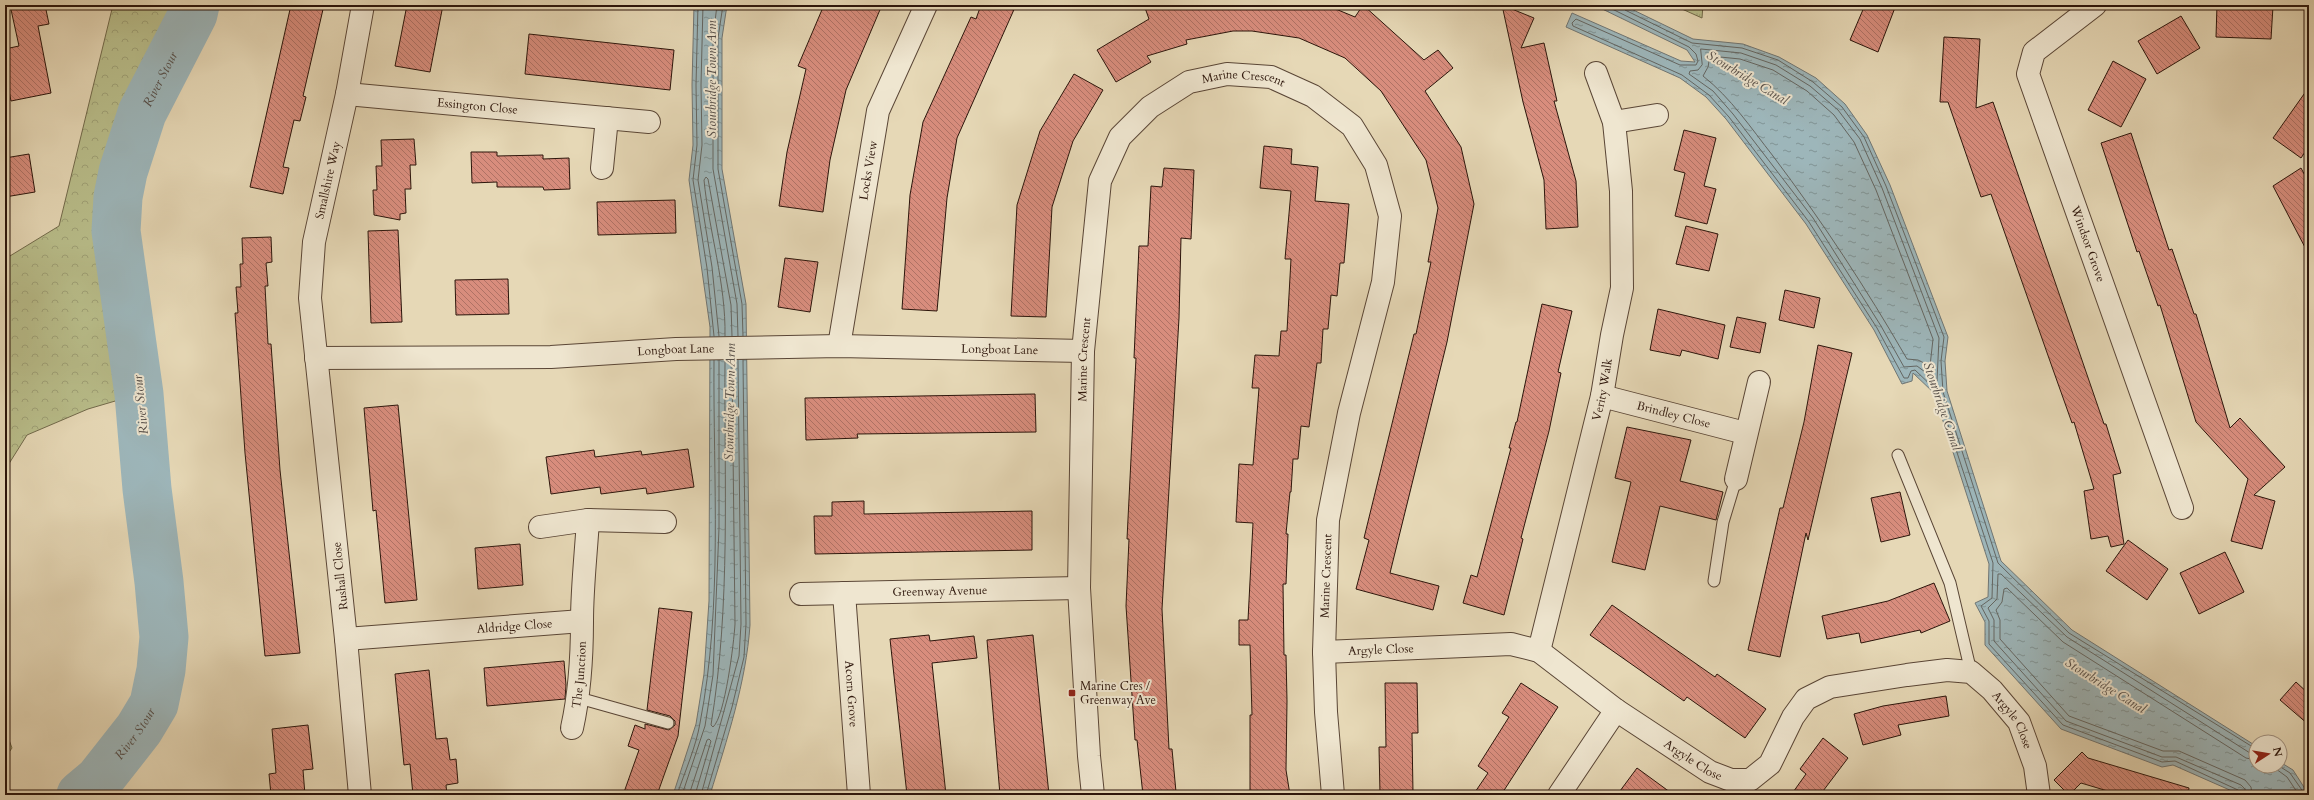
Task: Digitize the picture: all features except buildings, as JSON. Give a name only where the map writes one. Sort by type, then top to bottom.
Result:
[{"type":"street","name":"Smallshire Way","points":[[316,358],[310,298],[314,242],[347,94],[363,5]]},
{"type":"street","name":"Locks View","points":[[839,346],[878,111],[926,5]]},
{"type":"street","name":"Windsor Grove","points":[[2095,5],[2034,52],[2028,74],[2182,508]]},
{"type":"street","name":"Verity Walk","points":[[1539,651],[1602,396],[1612,335],[1622,288],[1621,191],[1614,122],[1596,72]]},
{"type":"street","name":"Marine Crescent","points":[[1093,795],[1089,756],[1079,588],[1083,351],[1100,181],[1120,138],[1150,108],[1189,82],[1227,74],[1271,77],[1313,96],[1352,126],[1376,165],[1390,216],[1383,282],[1350,413],[1328,520],[1324,652],[1326,712],[1333,795]]},
{"type":"street","name":"Essington Close","points":[[347,94],[649,122]]},
{"type":"street","points":[[1614,122],[1657,115]]},
{"type":"street","points":[[602,168],[607,118]]},
{"type":"street","name":"Longboat Lane","points":[[316,358],[551,357],[676,349],[766,349],[839,346],[1083,351]]},
{"type":"street","name":"Rushall Close","points":[[316,358],[346,639],[360,795]]},
{"type":"street","points":[[1736,479],[1745,433],[1759,382]]},
{"type":"street","name":"Brindley Close","points":[[1602,396],[1745,433]]},
{"type":"street","points":[[582,621],[588,520]]},
{"type":"street","points":[[540,527],[588,520],[665,522]]},
{"type":"street","name":"Greenway Avenue","points":[[801,594],[1079,588]]},
{"type":"street","name":"Acorn Grove","points":[[844,593],[860,795]]},
{"type":"street","name":"Aldridge Close","points":[[346,639],[582,621]]},
{"type":"street","name":"The Junction","points":[[572,728],[579,698],[583,643],[582,621]]},
{"type":"street","name":"Argyle Close","points":[[1324,652],[1511,644],[1539,651],[1616,710],[1710,772],[1731,780],[1750,780],[1770,764],[1793,717],[1806,699],[1830,687],[1907,674],[1947,670],[1970,672],[1992,690],[2019,722],[2035,766],[2039,795]]},
{"type":"street","points":[[1559,795],[1616,710]]},
{"type":"lane","points":[[1898,455],[1950,583],[1970,672]]},
{"type":"lane","points":[[1714,581],[1724,522],[1736,479]]},
{"type":"lane","points":[[579,698],[668,723]]},
{"type":"green space","points":[[113,5],[195,5],[193,14],[142,113],[123,172],[118,197],[116,231],[139,394],[88,409],[27,435],[5,470],[5,259],[59,226]]},
{"type":"green space","points":[[1673,5],[1703,5],[1702,18]]},
{"type":"green space","points":[[5,729],[12,748],[5,758]]},
{"type":"water","name":"Stourbridge Town Arm","points":[[694,5],[727,5],[722,38],[722,169],[746,304],[750,625],[748,647],[740,690],[710,795],[673,795],[696,724],[704,674],[709,601],[710,327],[689,180],[693,145],[692,85]]},
{"type":"water","name":"Stourbridge Canal","points":[[1594,5],[1623,5],[1693,39],[1743,44],[1779,57],[1816,78],[1845,104],[1867,135],[1890,185],[1948,337],[1945,361],[1947,391],[2001,561],[2072,630],[2248,741],[2248,774],[2288,774],[2288,767],[2293,770],[2309,795],[2241,795],[2173,765],[2162,767],[2061,729],[1985,645],[1985,622],[1975,603],[1988,597],[1989,564],[1934,393],[1913,373],[1912,381],[1902,384],[1874,330],[1806,224],[1726,119],[1706,97],[1680,78],[1566,27],[1572,13],[1681,61],[1695,62],[1687,50]]},
{"type":"waterway","name":"River Stour","points":[[81,795],[99,780],[139,729],[154,704],[161,670],[164,637],[159,582],[147,489],[139,394],[116,231],[118,197],[123,172],[142,113],[193,14],[195,5]]},
{"type":"waterway","name":"River Stour","points":[[93,795],[99,780]]},
{"type":"place","name":"Marine Cres / Greenway Ave","points":[[1072,693]]}]
